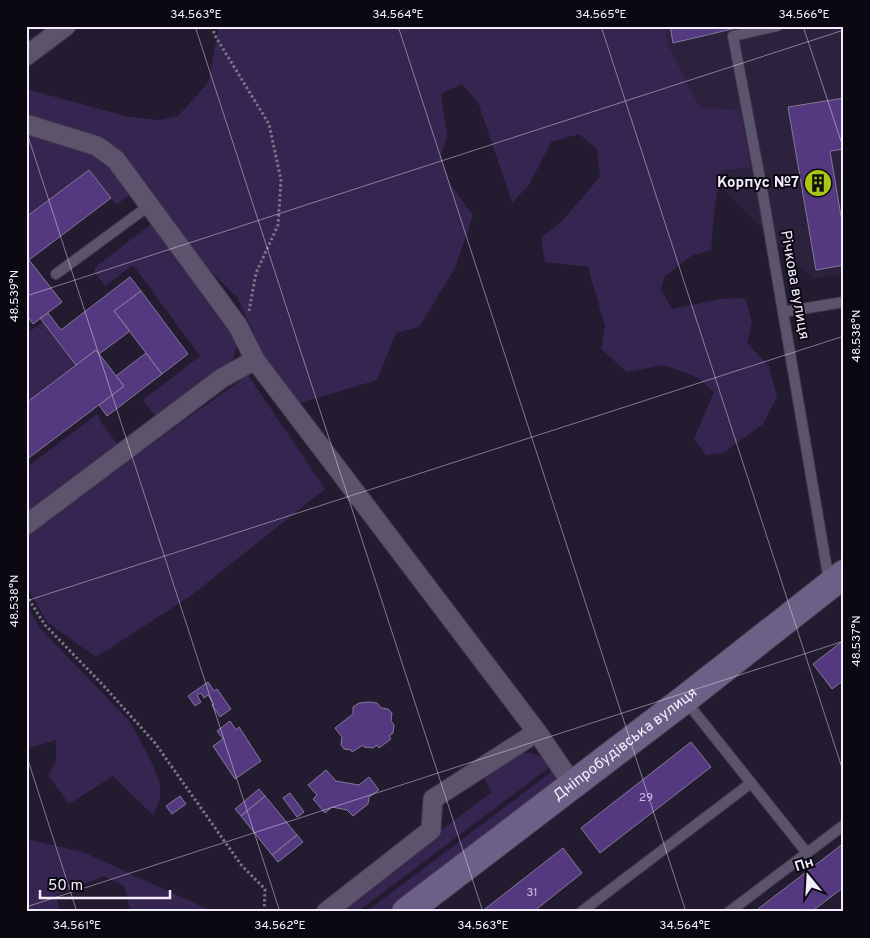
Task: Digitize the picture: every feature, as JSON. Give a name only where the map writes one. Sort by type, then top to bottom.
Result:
[{"type":"street","points":[[26,56],[66,26]]},
{"type":"street","points":[[26,124],[97,146],[116,160],[238,326],[255,360],[536,732],[573,785]]},
{"type":"street","points":[[26,525],[222,378],[255,360]]},
{"type":"street","name":"Дніпробудівська вулиця","points":[[410,911],[837,579]]},
{"type":"street","points":[[326,912],[431,830],[433,799],[536,732]]},
{"type":"lane","name":"Річкова вулиця","points":[[777,26],[733,36],[783,312],[837,579]]},
{"type":"lane","points":[[56,274],[150,205]]},
{"type":"lane","points":[[783,312],[844,302]]},
{"type":"lane","points":[[685,699],[807,853]]},
{"type":"lane","points":[[581,912],[751,783]]},
{"type":"lane","points":[[729,912],[844,825]]},
{"type":"path","points":[[213,26],[214,34],[269,124],[281,180],[278,225],[256,273],[248,314]]},
{"type":"path","points":[[26,595],[45,625],[103,685],[155,743],[242,866],[265,890],[264,912]]},
{"type":"shaded area","points":[[219,26],[665,26],[668,45],[699,107],[740,110],[751,167],[721,171],[715,204],[711,250],[691,256],[664,277],[661,290],[672,309],[721,299],[745,298],[752,322],[747,343],[769,366],[777,397],[763,424],[723,453],[706,455],[694,439],[714,392],[697,377],[664,365],[627,372],[601,349],[605,326],[588,267],[545,262],[541,238],[563,220],[600,177],[597,149],[579,134],[551,142],[529,185],[512,203],[478,102],[462,84],[441,94],[447,136],[441,155],[451,186],[473,215],[455,268],[419,327],[396,333],[377,380],[300,403],[269,367],[237,297],[190,251],[120,155],[26,118],[26,89],[125,116],[159,120],[178,116],[208,83]]},
{"type":"shaded area","points":[[652,26],[844,26],[844,274],[813,279],[703,169]]},
{"type":"shaded area","points":[[26,128],[103,155],[131,194],[116,205],[89,170],[26,217]]},
{"type":"shaded area","points":[[155,224],[234,328],[236,343],[234,357],[229,366],[159,421],[143,400],[200,356],[133,265],[105,286],[95,273],[95,268],[99,264],[149,226]]},
{"type":"shaded area","points":[[43,322],[76,365],[26,403],[26,334]]},
{"type":"shaded area","points":[[248,375],[325,489],[189,597],[96,657],[47,622],[26,586],[26,534]]},
{"type":"shaded area","points":[[98,415],[102,424],[121,449],[26,521],[26,468]]},
{"type":"shaded area","points":[[26,604],[40,628],[130,722],[151,761],[160,784],[160,799],[153,815],[113,776],[69,804],[48,775],[56,762],[56,740],[26,749]]},
{"type":"shaded area","points":[[530,753],[545,757],[550,767],[357,912],[333,912],[492,792],[484,779],[521,754]]},
{"type":"shaded area","points":[[554,770],[556,776],[550,791],[390,912],[366,912]]},
{"type":"shaded area","points":[[26,839],[83,852],[214,912],[131,912],[124,886],[104,876],[56,895],[60,912],[26,912]]},
{"type":"building","points":[[670,26],[745,26],[673,43]]},
{"type":"building","name":"Корпус №7","points":[[844,98],[844,149],[830,151],[841,216],[844,215],[844,265],[816,270],[788,107]]},
{"type":"building","points":[[89,170],[111,198],[29,260],[62,302],[33,324],[26,315],[26,217]]},
{"type":"building","points":[[130,277],[141,291],[114,311],[130,331],[99,354],[96,350],[76,365],[40,318],[48,313],[61,330]]},
{"type":"building","points":[[141,291],[188,354],[162,374],[114,311]]},
{"type":"building","points":[[96,350],[124,386],[26,460],[26,403]]},
{"type":"building","points":[[146,353],[162,374],[107,416],[99,405],[124,386],[116,376]]},
{"type":"building","points":[[844,640],[844,680],[832,689],[813,664]]},
{"type":"building","points":[[208,682],[214,691],[217,689],[231,709],[220,717],[208,695],[204,698],[201,693],[197,695],[201,702],[195,706],[188,696]]},
{"type":"building","points":[[359,703],[377,703],[381,708],[388,709],[392,713],[391,721],[394,725],[393,733],[389,736],[391,739],[379,748],[377,745],[373,748],[364,747],[363,745],[352,752],[351,750],[344,749],[341,745],[342,737],[335,728],[353,714],[353,707]]},
{"type":"building","points":[[230,721],[236,730],[239,727],[261,761],[235,779],[213,746],[223,739],[217,731]]},
{"type":"building","points":[[691,742],[711,767],[600,853],[581,828]]},
{"type":"building","points":[[326,770],[336,781],[359,785],[369,777],[379,790],[369,797],[368,804],[353,816],[347,810],[332,807],[325,813],[313,799],[317,795],[308,785]]},
{"type":"building","points":[[259,789],[265,796],[241,816],[235,809]]},
{"type":"building","points":[[290,793],[304,812],[297,817],[283,798]]},
{"type":"building","points":[[180,796],[186,804],[172,814],[166,806]]},
{"type":"building","points":[[265,796],[297,835],[272,855],[241,816]]},
{"type":"building","points":[[297,835],[303,842],[278,862],[272,855]]},
{"type":"building","points":[[844,843],[844,887],[811,912],[754,912]]},
{"type":"building","points":[[563,848],[582,873],[533,912],[481,912]]},
{"type":"place","name":"Корпус №7","points":[[818,183]]}]
